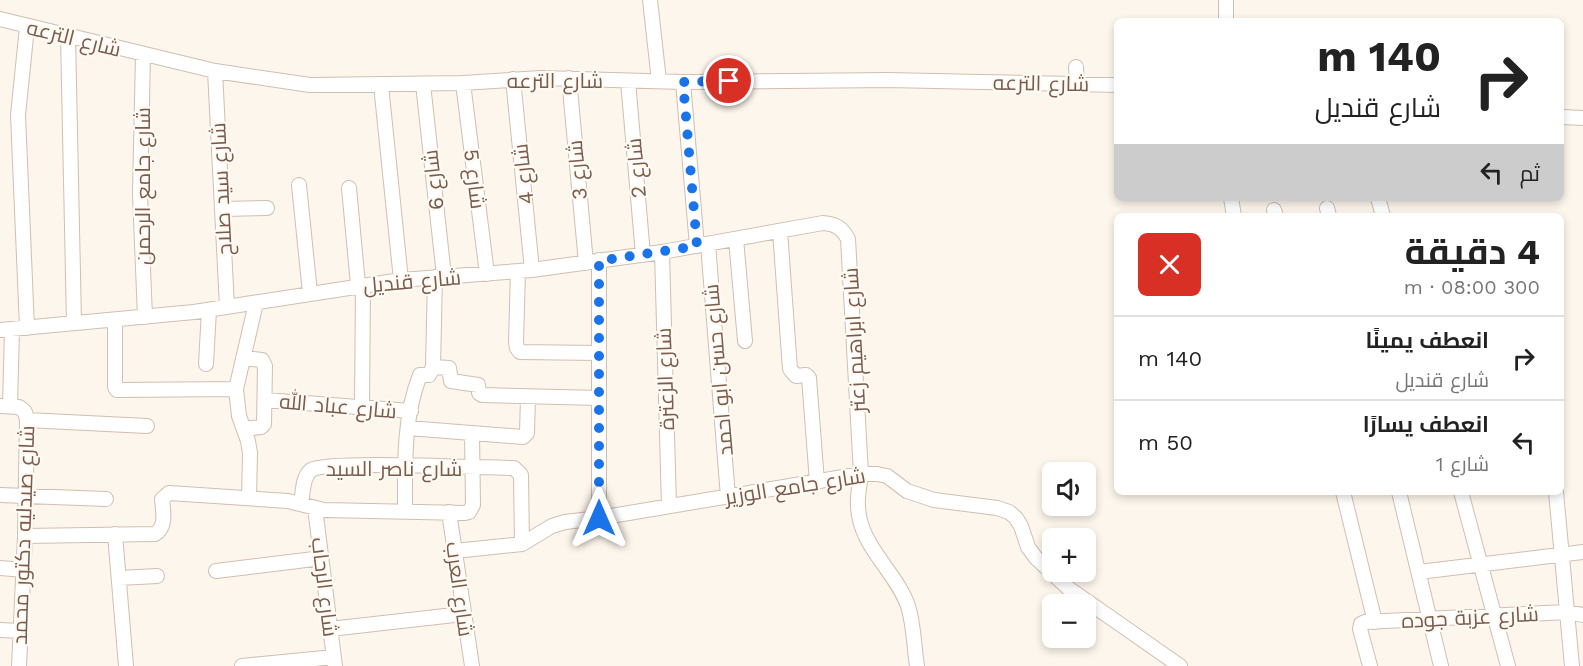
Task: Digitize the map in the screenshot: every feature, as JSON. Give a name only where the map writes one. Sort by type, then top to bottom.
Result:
[{"type":"street","points":[[650,0],[659,81]]},
{"type":"street","points":[[1226,0],[1226,18]]},
{"type":"street","name":"شارع الترعه","points":[[0,19],[215,71],[310,85],[463,83],[568,78],[683,82],[888,80],[1114,85]]},
{"type":"street","points":[[27,27],[18,115],[27,328]]},
{"type":"street","points":[[68,36],[74,323]]},
{"type":"street","name":"شارع جامع الرحمن","points":[[142,55],[140,194],[145,317]]},
{"type":"street","points":[[1076,67],[1077,84]]},
{"type":"street","name":"شارع سيد صلاح","points":[[215,71],[227,307]]},
{"type":"street","name":"شارع 3","points":[[568,78],[592,262],[599,352],[599,518]]},
{"type":"street","name":"شارع 4","points":[[513,79],[525,271],[517,348],[520,352],[599,352]]},
{"type":"street","name":"شارع 2","points":[[628,81],[643,255]]},
{"type":"street","name":"شارع حسن ابو احمد","points":[[683,82],[728,496]]},
{"type":"street","name":"شارع 5","points":[[463,83],[487,274]]},
{"type":"street","name":"شارع 6","points":[[423,84],[439,277],[433,367]]},
{"type":"street","points":[[381,85],[401,280]]},
{"type":"street","points":[[1564,117],[1583,118]]},
{"type":"street","points":[[299,185],[310,293]]},
{"type":"street","points":[[349,188],[361,285],[362,408]]},
{"type":"street","points":[[222,209],[267,208]]},
{"type":"street","name":"شارع قنديل","points":[[6,330],[210,310],[401,280],[525,271],[662,252],[823,223]]},
{"type":"street","name":"شارع ابراهيم زعتر","points":[[823,223],[834,224],[843,230],[848,239],[861,474],[858,507],[860,519],[875,553],[908,606],[917,666]]},
{"type":"street","points":[[780,231],[790,369],[796,376],[806,375],[809,378],[817,482]]},
{"type":"street","points":[[736,239],[745,341]]},
{"type":"street","name":"شارع الزعترة","points":[[662,252],[669,506]]},
{"type":"street","points":[[249,498],[250,453],[237,403],[236,389],[256,303]]},
{"type":"street","points":[[206,364],[210,310]]},
{"type":"street","points":[[115,320],[115,387],[117,390],[236,389]]},
{"type":"street","points":[[6,330],[10,406]]},
{"type":"street","points":[[243,358],[264,362],[265,400],[264,424],[261,428],[243,429]]},
{"type":"street","points":[[405,511],[405,466],[411,411],[420,375],[429,375],[433,367],[448,368],[451,381],[478,385],[479,393],[482,395],[599,398]]},
{"type":"street","points":[[408,428],[525,435],[528,430],[528,397]]},
{"type":"street","name":"شارع عباد الله","points":[[265,400],[411,411]]},
{"type":"street","name":"شارع صيدليه دكتور محمد","points":[[10,406],[25,412],[27,420],[24,570],[19,666]]},
{"type":"street","points":[[27,420],[147,426]]},
{"type":"street","points":[[25,536],[155,534],[161,531],[163,525],[162,499],[169,493],[249,498],[301,504],[324,510],[465,513],[472,509],[472,433]]},
{"type":"street","name":"شارع ناصر السيد","points":[[301,504],[305,477],[315,468],[354,465],[514,468],[521,475],[522,544]]},
{"type":"street","name":"شارع جامع الوزير","points":[[455,551],[522,544],[552,526],[565,522],[861,474],[876,474],[887,476],[907,491],[934,501],[997,508],[1010,512],[1021,526],[1028,547],[1036,558],[1068,588],[1179,666]]},
{"type":"street","points":[[0,495],[106,499]]},
{"type":"street","points":[[1344,495],[1375,622]]},
{"type":"street","points":[[1400,495],[1441,666]]},
{"type":"street","points":[[1462,495],[1508,666]]},
{"type":"street","points":[[1556,495],[1572,666]]},
{"type":"street","name":"شارع الرحاب","points":[[315,508],[334,662]]},
{"type":"street","name":"شارع العرب","points":[[449,512],[472,666]]},
{"type":"street","points":[[115,534],[126,666]]},
{"type":"street","points":[[1419,572],[1583,552]]},
{"type":"street","points":[[216,571],[322,558]]},
{"type":"street","points":[[0,568],[24,570]]},
{"type":"street","points":[[119,578],[157,576]]},
{"type":"street","name":"شارع عزبة جوده","points":[[1371,666],[1360,629],[1363,623],[1567,612],[1583,615]]},
{"type":"street","points":[[330,629],[463,614]]},
{"type":"street","points":[[0,630],[21,631]]},
{"type":"street","points":[[242,666],[334,662]]},
{"type":"route","points":[[599,518],[599,261],[697,246],[683,82],[729,81]]}]
